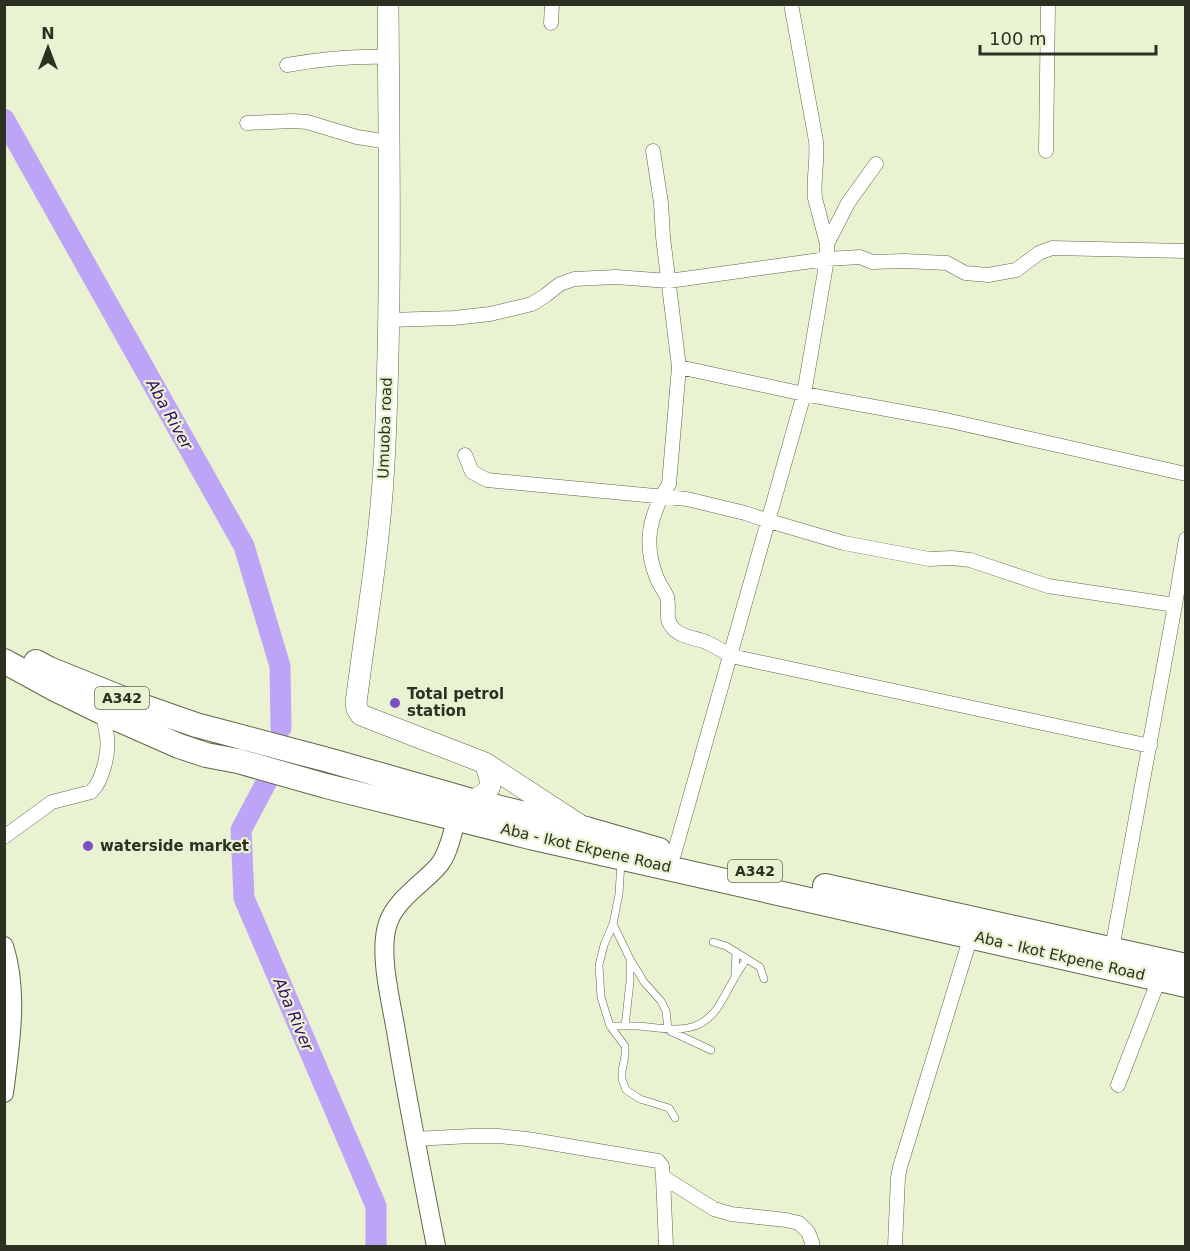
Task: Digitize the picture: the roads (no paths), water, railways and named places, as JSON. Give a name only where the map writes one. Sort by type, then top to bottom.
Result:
[{"type":"highway","name":"Aba - Ikot Ekpene Road","points":[[5,657],[55,689],[102,712],[179,746],[206,755],[238,761],[326,786],[586,829],[674,854],[1185,966]]},
{"type":"highway","name":"Aba - Ikot Ekpene Road","points":[[5,657],[49,669],[196,725],[328,760],[465,810],[530,837],[1185,985]]},
{"type":"main road","name":"Umuoba road","points":[[388,4],[388,320],[384,465],[357,709],[361,715],[485,763],[586,829]]},
{"type":"main road","points":[[465,810],[488,792],[491,786],[485,763]]},
{"type":"street","points":[[551,22],[552,4]]},
{"type":"street","points":[[674,854],[804,394],[827,259],[827,244],[814,190],[816,141],[791,4]]},
{"type":"street","points":[[1046,151],[1048,4]]},
{"type":"street","points":[[286,65],[350,57],[388,57]]},
{"type":"street","points":[[247,123],[308,122],[357,137],[388,142]]},
{"type":"street","points":[[653,151],[679,367],[669,484],[650,527],[648,541],[652,567],[667,597],[671,627],[677,632],[710,644],[731,656],[1150,746]]},
{"type":"street","points":[[827,244],[848,203],[876,164]]},
{"type":"street","points":[[388,320],[454,318],[490,314],[532,304],[560,284],[573,279],[616,277],[669,281],[827,259],[860,257],[872,262],[947,263],[965,273],[988,275],[1016,270],[1040,253],[1052,248],[1185,252]]},
{"type":"street","points":[[679,367],[804,394],[946,420],[1185,474]]},
{"type":"street","points":[[465,455],[472,472],[487,480],[687,499],[745,513],[844,543],[929,559],[970,560],[1048,586],[1175,605]]},
{"type":"street","points":[[1112,949],[1150,746],[1185,539]]},
{"type":"street","points":[[4,837],[52,802],[91,792],[96,788],[104,766],[107,746],[102,712]]},
{"type":"street","points":[[436,1246],[414,1140],[384,946],[388,922],[401,901],[439,865],[465,810]]},
{"type":"street","points":[[895,1246],[900,1167],[971,936]]},
{"type":"street","points":[[4,946],[11,974],[12,994],[4,1093]]},
{"type":"street","points":[[1118,1085],[1159,979]]},
{"type":"street","points":[[414,1140],[471,1136],[527,1138],[658,1161],[662,1166],[666,1246]]},
{"type":"street","points":[[663,1177],[714,1209],[731,1214],[799,1223],[808,1232],[812,1246]]},
{"type":"lane","points":[[622,857],[619,894],[613,924],[599,964],[601,998],[610,1026],[625,1046],[626,1056],[622,1080],[626,1090],[640,1099],[669,1108],[675,1118]]},
{"type":"lane","points":[[613,924],[644,982],[662,1001],[666,1011],[668,1029]]},
{"type":"lane","points":[[713,942],[726,946],[760,967],[764,979]]},
{"type":"lane","points":[[735,975],[736,952]]},
{"type":"lane","points":[[624,1026],[630,982],[630,959]]},
{"type":"lane","points":[[610,1026],[668,1029],[697,1026],[709,1018],[717,1008],[746,960]]},
{"type":"lane","points":[[668,1029],[711,1050]]},
{"type":"waterway","name":"Aba River","points":[[4,119],[244,546],[280,666],[281,728]]},
{"type":"waterway","name":"Aba River","points":[[267,781],[241,830],[244,898],[376,1206],[376,1246]]},
{"type":"place","name":"Total petrol station","points":[[395,703]]},
{"type":"place","name":"waterside market","points":[[88,846]]}]
